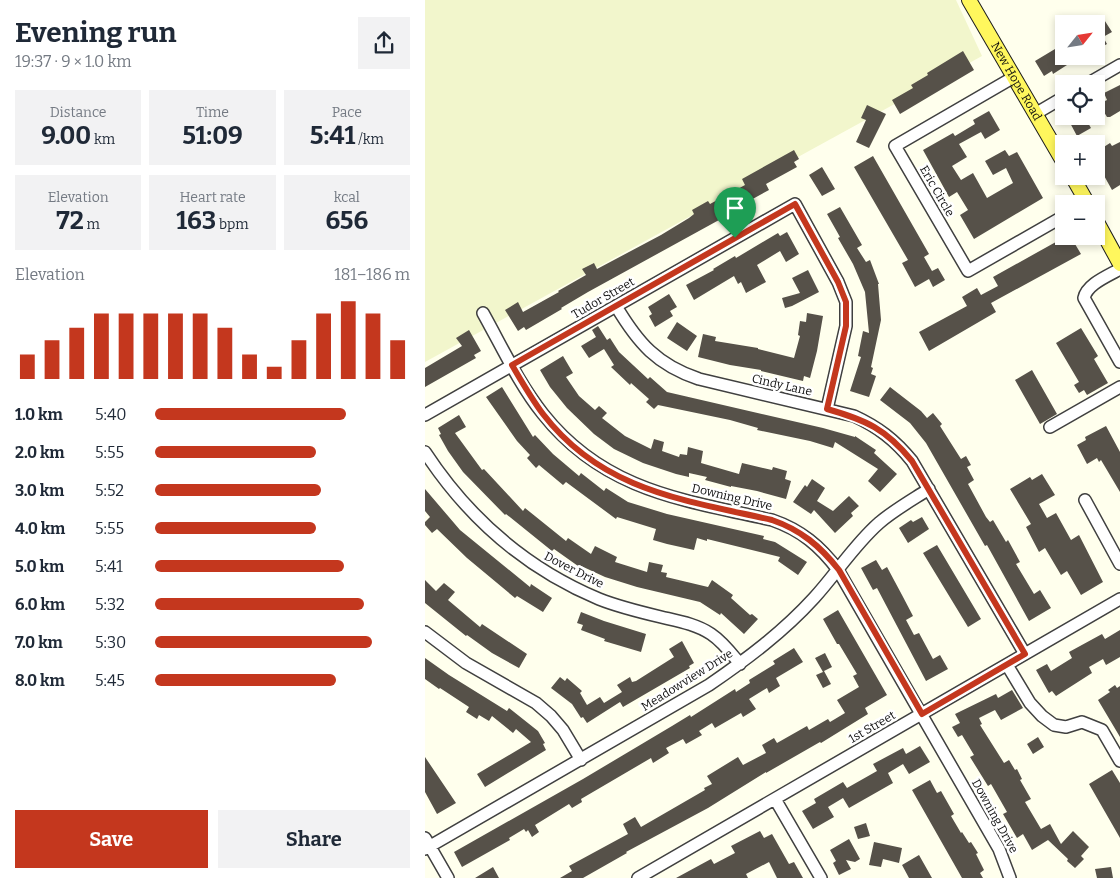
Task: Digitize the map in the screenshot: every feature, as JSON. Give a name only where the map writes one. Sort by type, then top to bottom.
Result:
[{"type":"main road","name":"New Hope Road","points":[[969,0],[1055,148]]},
{"type":"main road","points":[[1105,236],[1120,264]]},
{"type":"street","points":[[1103,75],[1120,65]]},
{"type":"street","name":"Eric Circle","points":[[1014,77],[895,146],[968,272],[1055,221]]},
{"type":"street","points":[[1035,114],[1055,102]]},
{"type":"street","name":"Tudor Street","points":[[425,415],[795,204],[838,282],[846,302],[846,326],[827,409]]},
{"type":"street","points":[[1120,270],[1090,287],[1085,292],[1084,298],[1120,362]]},
{"type":"street","name":"Cindy Lane","points":[[616,306],[642,345],[656,358],[684,374],[699,380],[853,416],[871,424],[900,446],[912,461],[929,489],[1025,654]]},
{"type":"street","name":"Downing Drive","points":[[483,314],[529,394],[544,415],[563,436],[599,465],[643,488],[667,496],[772,520],[787,526],[814,543],[827,555],[839,570],[999,849],[1010,878]]},
{"type":"street","points":[[1050,427],[1120,387]]},
{"type":"street","name":"Dover Drive","points":[[425,452],[439,474],[464,504],[523,558],[572,586],[601,599],[630,609],[701,628],[725,646],[740,664]]},
{"type":"street","name":"Meadowview Drive","points":[[427,845],[581,760],[709,685],[740,664],[788,624],[814,599],[857,547],[879,524],[897,509],[929,489]]},
{"type":"street","points":[[1085,500],[1120,564]]},
{"type":"street","name":"1st Street","points":[[638,878],[1120,599]]},
{"type":"street","points":[[425,632],[466,663],[536,704],[551,716],[563,730],[581,760]]},
{"type":"street","points":[[1007,665],[1030,703],[1042,716],[1054,725],[1066,727],[1082,722],[1102,730],[1120,761]]},
{"type":"street","points":[[775,799],[821,878]]},
{"type":"street","points":[[427,845],[448,878]]},
{"type":"green space","points":[[425,0],[956,0],[982,56],[425,362]]},
{"type":"building","points":[[1105,21],[1112,32],[1105,36]]},
{"type":"building","points":[[1055,49],[1055,65],[1067,65],[1053,74],[1052,71],[1044,76],[1035,61]]},
{"type":"building","points":[[963,51],[974,70],[900,114],[892,100],[913,88],[911,85],[928,75],[927,73]]},
{"type":"building","points":[[1120,85],[1120,111],[1110,117],[1107,117],[1105,114],[1105,101],[1107,100],[1105,92]]},
{"type":"building","points":[[867,105],[886,114],[869,148],[856,142],[866,120],[861,118]]},
{"type":"building","points":[[989,111],[1000,130],[985,139],[981,132],[959,144],[967,157],[952,166],[961,180],[973,173],[987,198],[1013,183],[1006,168],[993,175],[985,161],[1005,150],[1009,156],[1017,152],[1043,198],[974,239],[960,215],[968,210],[957,192],[949,197],[923,150],[953,133],[955,136],[975,124],[973,120]]},
{"type":"building","points":[[1071,125],[1089,125],[1091,128],[1076,135]]},
{"type":"building","points":[[1120,142],[1120,185],[1112,190],[1105,177],[1105,146],[1110,143],[1112,146]]},
{"type":"building","points":[[794,150],[799,159],[794,162],[797,167],[766,184],[769,190],[718,218],[719,220],[588,292],[526,330],[524,327],[518,331],[505,310],[518,302],[523,312],[586,275],[582,269],[594,263],[597,269],[661,235],[694,214],[692,210],[708,201],[710,204],[745,185],[742,179]]},
{"type":"building","points":[[873,156],[929,254],[924,257],[932,271],[938,268],[945,280],[933,287],[929,279],[915,287],[902,263],[908,260],[854,167]]},
{"type":"building","points":[[822,167],[835,189],[822,196],[809,175]]},
{"type":"building","points":[[840,207],[862,245],[857,248],[866,262],[870,260],[879,284],[881,320],[871,367],[873,368],[871,374],[876,376],[869,397],[850,391],[861,357],[858,356],[863,331],[869,333],[865,292],[853,264],[838,238],[840,237],[827,214]]},
{"type":"building","points":[[787,232],[799,254],[786,262],[780,251],[757,265],[766,282],[746,293],[741,282],[738,284],[734,276],[694,300],[686,285],[778,233],[780,236]]},
{"type":"building","points":[[1055,242],[1055,245],[1076,245],[1081,254],[991,303],[996,312],[929,351],[919,332],[967,306],[962,297],[977,288],[981,295],[998,286],[993,277]]},
{"type":"building","points":[[808,270],[819,292],[785,308],[782,298],[800,293],[792,278]]},
{"type":"building","points":[[669,294],[677,307],[670,311],[673,316],[655,327],[649,316],[652,314],[648,307]]},
{"type":"building","points":[[807,313],[823,316],[810,378],[804,376],[803,381],[698,357],[703,334],[716,337],[715,341],[758,348],[794,358],[800,336],[798,335],[800,321],[806,322]]},
{"type":"building","points":[[677,322],[697,336],[687,351],[667,338]]},
{"type":"building","points":[[598,326],[607,340],[610,338],[619,352],[648,379],[650,377],[667,392],[855,436],[876,450],[874,453],[897,474],[880,492],[868,481],[878,469],[835,442],[833,448],[810,441],[757,430],[758,428],[730,420],[658,405],[654,409],[646,402],[649,399],[631,383],[630,385],[611,367],[614,365],[604,349],[589,358],[581,346],[596,337],[592,330]]},
{"type":"building","points":[[1081,328],[1098,356],[1094,359],[1108,383],[1087,395],[1084,390],[1079,393],[1074,385],[1079,382],[1056,343]]},
{"type":"building","points":[[469,330],[481,351],[474,355],[476,358],[425,387],[425,368],[462,346],[456,338]]},
{"type":"building","points":[[563,356],[573,373],[566,377],[579,396],[595,410],[599,406],[607,413],[602,418],[625,436],[651,449],[654,439],[664,442],[662,451],[679,457],[680,454],[687,455],[688,447],[703,451],[701,463],[739,474],[742,463],[772,470],[773,467],[787,471],[785,479],[791,481],[786,499],[705,480],[707,477],[689,473],[689,477],[676,474],[643,463],[614,449],[594,434],[567,408],[550,387],[540,370]]},
{"type":"building","points":[[1032,370],[1057,414],[1040,424],[1015,380]]},
{"type":"building","points":[[502,387],[533,437],[535,435],[553,454],[579,476],[581,473],[604,491],[606,488],[628,502],[667,514],[764,536],[763,539],[775,542],[807,562],[798,575],[778,561],[780,557],[707,539],[707,541],[697,538],[694,550],[667,544],[653,540],[656,529],[617,517],[616,519],[566,482],[563,485],[539,465],[536,468],[527,458],[530,455],[517,441],[486,397]]},
{"type":"building","points":[[890,387],[921,411],[927,418],[933,413],[942,424],[940,426],[961,459],[966,456],[971,465],[967,467],[974,480],[968,484],[986,517],[990,522],[993,520],[1006,542],[1008,540],[1020,562],[1016,564],[1034,594],[1040,590],[1051,608],[1029,621],[987,545],[985,546],[926,443],[910,423],[880,400]]},
{"type":"building","points":[[459,415],[466,427],[455,433],[482,470],[484,469],[523,511],[525,508],[566,541],[568,538],[591,554],[595,546],[617,557],[615,562],[647,572],[649,562],[663,565],[661,572],[667,573],[666,577],[708,587],[712,580],[733,595],[731,598],[750,615],[752,614],[758,619],[744,634],[721,613],[720,615],[700,602],[637,587],[605,577],[578,566],[554,549],[552,551],[505,515],[463,472],[448,451],[439,435],[441,434],[438,428]]},
{"type":"building","points":[[1106,426],[1120,452],[1120,492],[1101,460],[1099,462],[1097,458],[1087,464],[1077,445],[1086,440],[1085,437]]},
{"type":"building","points":[[1042,474],[1055,495],[1039,504],[1047,518],[1056,513],[1071,540],[1079,535],[1103,582],[1081,595],[1067,571],[1061,575],[1045,548],[1039,552],[1026,527],[1031,524],[1010,489],[1030,477],[1032,480]]},
{"type":"building","points":[[812,479],[825,488],[817,501],[833,511],[849,496],[859,506],[851,513],[853,516],[835,533],[814,510],[811,514],[793,502],[805,485],[807,487]]},
{"type":"building","points":[[425,489],[460,530],[530,587],[531,584],[552,598],[543,612],[517,596],[515,598],[467,558],[437,529],[432,533],[425,525],[425,522],[430,517],[425,511]]},
{"type":"building","points":[[922,517],[929,529],[908,543],[899,528],[911,520],[913,522]]},
{"type":"building","points":[[937,545],[981,619],[968,627],[923,553]]},
{"type":"building","points":[[876,560],[882,570],[887,567],[913,616],[906,620],[914,635],[919,633],[933,659],[940,655],[948,669],[926,681],[877,588],[873,590],[861,568]]},
{"type":"building","points":[[425,580],[436,591],[444,583],[455,592],[448,600],[480,627],[482,624],[527,654],[519,668],[466,636],[425,603]]},
{"type":"building","points":[[838,610],[887,695],[865,708],[868,714],[821,743],[766,772],[708,808],[626,852],[583,878],[560,878],[572,871],[569,866],[628,834],[623,824],[635,817],[641,827],[705,790],[704,788],[712,784],[707,776],[738,757],[743,765],[766,753],[762,745],[774,738],[777,743],[807,726],[809,730],[828,719],[830,722],[845,713],[837,700],[859,687],[853,676],[857,674],[823,619]]},
{"type":"building","points":[[581,612],[646,634],[641,652],[604,641],[605,639],[581,630],[583,625],[577,623]]},
{"type":"building","points":[[1120,630],[1120,657],[1106,665],[1103,659],[1089,667],[1092,673],[1056,696],[1052,691],[1049,693],[1036,670],[1047,664],[1051,671],[1072,658],[1069,652],[1102,634],[1105,639]]},
{"type":"building","points":[[682,641],[694,663],[689,666],[690,668],[623,707],[620,702],[587,723],[583,717],[581,718],[572,704],[551,688],[560,677],[565,681],[567,678],[582,691],[580,693],[587,705],[600,697],[604,703],[622,692],[617,685],[630,677],[632,682],[636,681],[674,657],[669,649]]},
{"type":"building","points":[[794,648],[803,662],[776,678],[780,686],[769,693],[767,688],[749,699],[756,709],[743,717],[741,713],[715,728],[712,723],[699,731],[702,735],[686,744],[683,739],[666,748],[669,753],[653,763],[651,758],[581,799],[582,802],[572,808],[569,804],[535,825],[539,832],[532,837],[528,830],[526,832],[524,829],[509,838],[510,840],[462,867],[454,852],[583,779],[690,715],[691,717],[735,689],[736,692],[750,683],[749,680],[775,664],[773,661]]},
{"type":"building","points":[[825,653],[832,667],[824,671],[831,684],[823,688],[816,675],[823,672],[815,658]]},
{"type":"building","points":[[425,658],[507,711],[509,708],[538,731],[545,743],[543,744],[546,750],[485,787],[477,774],[531,742],[516,729],[513,733],[492,716],[489,721],[479,715],[477,719],[466,712],[469,707],[425,679]]},
{"type":"building","points":[[1115,685],[1117,688],[1120,686],[1120,737],[1098,700],[1110,692],[1108,690]]},
{"type":"building","points":[[1012,690],[1023,708],[1001,720],[995,710],[979,718],[982,724],[980,725],[1004,763],[1009,760],[1015,770],[1017,769],[1022,779],[1020,780],[1031,799],[1025,802],[1041,829],[1050,824],[1061,844],[1073,831],[1089,847],[1081,856],[1084,859],[1075,868],[1048,840],[1032,850],[1023,834],[1017,838],[1003,814],[1007,812],[991,784],[988,786],[970,757],[974,755],[962,735],[958,737],[952,727],[960,723],[955,714],[996,694],[998,698]]},
{"type":"building","points":[[1038,737],[1044,747],[1033,754],[1027,744]]},
{"type":"building","points":[[920,746],[930,762],[909,774],[903,764],[888,773],[893,783],[849,808],[843,798],[828,807],[834,817],[813,829],[802,811],[816,803],[814,799],[843,782],[847,788],[877,771],[873,764],[903,748],[906,754]]},
{"type":"building","points":[[425,757],[456,803],[437,814],[425,792]]},
{"type":"building","points":[[1112,770],[1120,783],[1120,838],[1089,784]]},
{"type":"building","points":[[930,780],[937,793],[941,791],[954,814],[951,816],[961,833],[969,843],[971,842],[978,853],[976,854],[984,870],[980,873],[983,878],[962,878],[912,790]]},
{"type":"building","points":[[866,823],[870,836],[858,839],[854,827]]},
{"type":"building","points":[[760,831],[764,838],[772,834],[789,864],[794,862],[803,878],[777,878],[769,862],[746,874],[748,878],[676,878],[711,859],[714,864],[735,853],[731,846]]},
{"type":"building","points":[[849,839],[860,859],[855,862],[846,860],[851,869],[839,875],[833,863],[836,861],[830,850]]},
{"type":"building","points":[[874,842],[902,848],[899,863],[883,859],[881,867],[869,865]]},
{"type":"building","points":[[919,855],[932,878],[909,878],[902,865]]},
{"type":"building","points":[[493,867],[499,878],[475,878]]},
{"type":"building","points":[[1111,867],[1113,878],[1097,878],[1095,869]]},
{"type":"route","points":[[795,204],[842,288],[846,302],[846,326],[827,409],[853,416],[871,424],[900,446],[912,461],[929,489],[1025,654],[922,714],[839,570],[814,543],[799,532],[772,520],[667,496],[621,478],[599,465],[563,436],[544,415],[512,365],[735,238],[795,204]]}]
